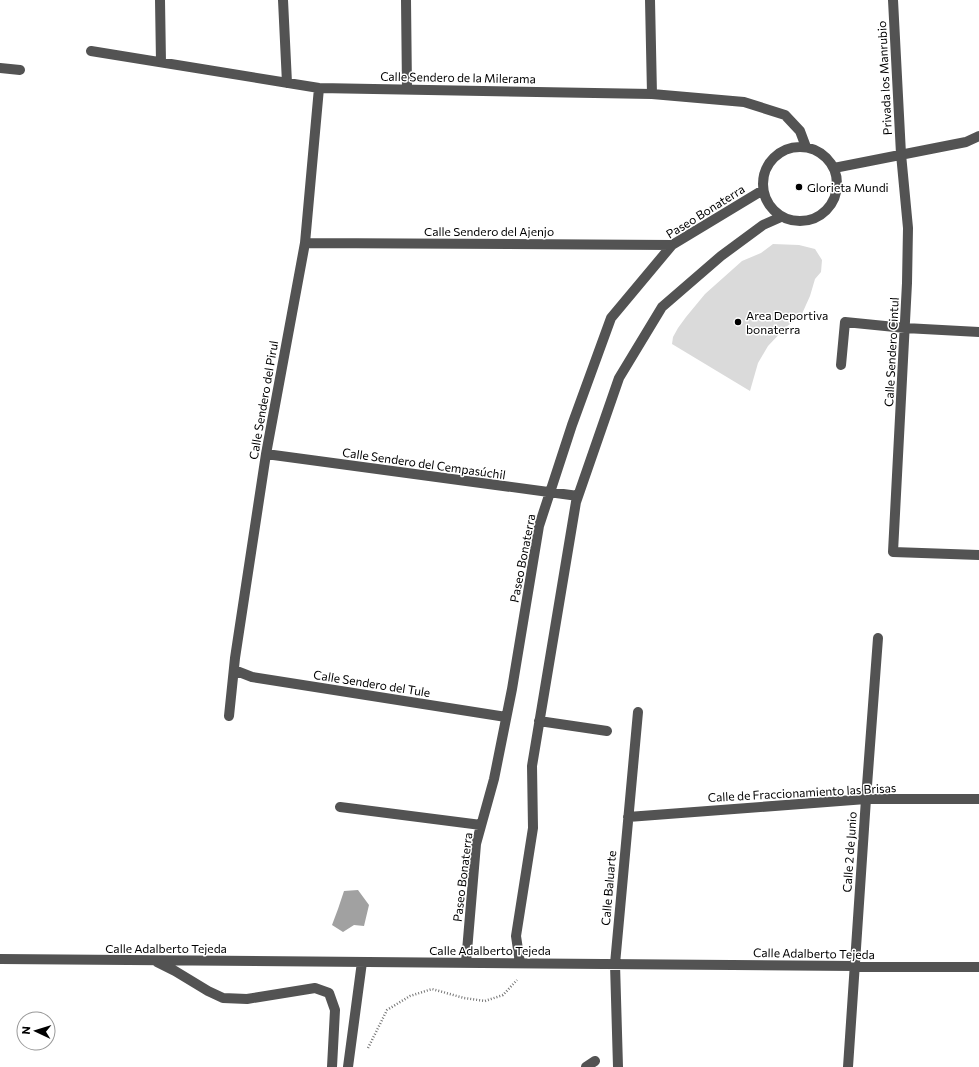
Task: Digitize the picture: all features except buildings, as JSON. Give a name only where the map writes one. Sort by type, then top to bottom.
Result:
[{"type":"street","points":[[160,0],[161,62]]},
{"type":"street","points":[[282,0],[287,83]]},
{"type":"street","points":[[406,0],[407,89]]},
{"type":"street","points":[[650,0],[652,94]]},
{"type":"street","name":"Privada los Manrubio","points":[[893,0],[901,154]]},
{"type":"street","name":"Calle Sendero de la Milerama","points":[[91,51],[319,88],[652,94],[744,102],[784,115],[800,131],[806,147]]},
{"type":"street","points":[[0,68],[20,70]]},
{"type":"street","name":"Calle Sendero del Pirul","points":[[229,716],[234,670],[266,454],[305,243],[319,88]]},
{"type":"street","points":[[834,168],[966,142],[979,136]]},
{"type":"street","points":[[806,147],[818,152],[827,158],[834,168],[837,187],[831,205],[818,218],[800,222],[781,217],[769,206],[763,190],[764,172],[774,158],[789,148],[806,147]]},
{"type":"street","name":"Calle Sendero Cintul","points":[[901,154],[908,228],[905,328],[893,552],[979,555]]},
{"type":"street","name":"Paseo Bonaterra","points":[[466,963],[476,844],[494,779],[539,526],[572,424],[611,318],[672,244],[763,190]]},
{"type":"street","points":[[520,963],[516,936],[533,828],[532,766],[576,502],[619,378],[662,306],[721,256],[763,225],[781,217]]},
{"type":"street","name":"Calle Sendero del Ajenjo","points":[[305,243],[672,244]]},
{"type":"street","points":[[841,365],[845,322],[905,328],[979,332]]},
{"type":"street","name":"Calle Sendero del Cempasúchil","points":[[266,454],[578,496]]},
{"type":"street","name":"Calle 2 de Junio","points":[[848,1067],[878,638]]},
{"type":"street","name":"Calle Sendero del Tule","points":[[234,670],[252,677],[506,717]]},
{"type":"street","name":"Calle Baluarte","points":[[618,1067],[615,964],[638,712]]},
{"type":"street","points":[[540,721],[607,732]]},
{"type":"street","name":"Calle de Fraccionamiento las Brisas","points":[[628,817],[866,799],[979,800]]},
{"type":"street","points":[[340,807],[481,826]]},
{"type":"street","name":"Calle Adalberto Tejeda","points":[[0,960],[979,967]]},
{"type":"street","points":[[153,961],[175,971],[208,991],[223,998],[247,999],[315,988],[329,993],[335,1010],[332,1067]]},
{"type":"street","points":[[348,1067],[362,962]]},
{"type":"path","points":[[365,1054],[387,1010],[410,996],[432,989],[464,998],[485,1001],[503,995],[516,981],[520,963]]},
{"type":"shaded area","name":"Area Deportiva bonaterra","points":[[773,244],[799,245],[815,249],[822,260],[821,272],[815,279],[810,296],[801,316],[786,327],[768,346],[758,363],[750,391],[672,344],[673,337],[686,317],[705,294],[742,261],[761,253]]},
{"type":"shaded area","points":[[358,890],[369,905],[364,926],[354,925],[343,932],[332,925],[344,891]]},
{"type":"place","name":"Glorieta Mundi","points":[[799,187]]},
{"type":"place","name":"Area Deportiva bonaterra","points":[[738,322]]}]
